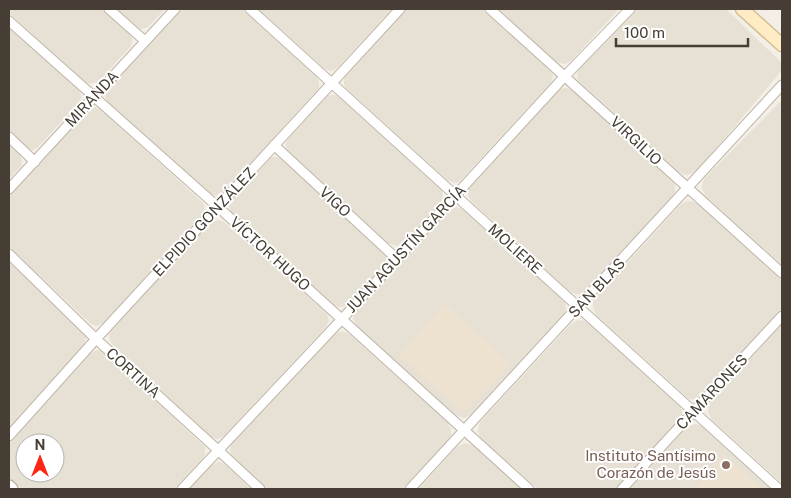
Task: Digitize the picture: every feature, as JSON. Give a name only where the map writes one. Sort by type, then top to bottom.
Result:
[{"type":"main road","points":[[742,9],[782,45]]},
{"type":"street","points":[[109,9],[145,41]]},
{"type":"street","name":"MIRANDA","points":[[9,189],[175,9]]},
{"type":"street","name":"MOLIERE","points":[[250,9],[779,489]]},
{"type":"street","name":"ELPIDIO GONZÁLEZ","points":[[9,436],[400,9]]},
{"type":"street","name":"VIRGILIO","points":[[490,9],[782,273]]},
{"type":"street","name":"JUAN AGUSTÍN GARCÍA","points":[[182,489],[342,319],[565,76],[630,9]]},
{"type":"street","name":"VÍCTOR HUGO","points":[[9,21],[218,207],[529,489]]},
{"type":"street","name":"SAN BLAS","points":[[410,489],[782,85]]},
{"type":"street","points":[[9,137],[35,162]]},
{"type":"street","name":"VIGO","points":[[274,145],[397,259]]},
{"type":"street","name":"CORTINA","points":[[9,254],[96,339],[260,489]]},
{"type":"street","name":"CAMARONES","points":[[622,489],[782,316]]},
{"type":"street","points":[[9,486],[12,489]]},
{"type":"shaded area","points":[[9,9],[103,9],[129,32],[132,43],[98,82],[86,83],[9,13]]},
{"type":"shaded area","points":[[115,9],[165,9],[148,27],[141,29]]},
{"type":"shaded area","points":[[180,9],[242,9],[316,76],[319,82],[319,88],[223,193],[218,196],[210,194],[107,102],[105,96],[107,88]]},
{"type":"shaded area","points":[[258,9],[392,9],[338,67],[330,71],[324,68]]},
{"type":"shaded area","points":[[406,9],[482,9],[552,73],[551,83],[459,182],[454,183],[447,180],[346,88],[344,84],[345,75]]},
{"type":"shaded area","points":[[498,9],[619,9],[571,61],[565,64],[557,62]]},
{"type":"shaded area","points":[[637,9],[726,9],[782,63],[782,70],[709,157],[693,173],[686,175],[679,172],[578,80],[577,73],[579,68]]},
{"type":"shaded area","points":[[9,27],[79,90],[81,96],[80,102],[33,150],[28,150],[9,133]]},
{"type":"shaded area","points":[[563,88],[572,90],[671,179],[675,188],[672,197],[587,290],[581,294],[569,291],[472,202],[468,195],[468,190],[471,186],[557,92]]},
{"type":"shaded area","points":[[329,95],[339,97],[442,190],[441,203],[403,244],[397,246],[388,243],[287,151],[286,143],[288,138]]},
{"type":"shaded area","points":[[782,100],[782,265],[706,196],[702,187],[705,178]]},
{"type":"shaded area","points":[[94,107],[100,109],[201,201],[204,204],[205,210],[202,216],[104,323],[96,326],[91,324],[9,247],[9,195],[87,110]]},
{"type":"shaded area","points":[[9,144],[20,155],[22,161],[21,166],[9,179]]},
{"type":"shaded area","points":[[271,157],[282,159],[387,255],[384,265],[346,306],[334,306],[230,211],[229,205],[232,199]]},
{"type":"shaded area","points":[[691,201],[698,204],[782,280],[782,308],[700,398],[696,400],[689,399],[596,315],[593,307],[593,301],[596,297],[681,204]]},
{"type":"shaded area","points":[[457,207],[464,210],[562,299],[566,309],[563,317],[471,415],[464,418],[456,415],[356,326],[353,318],[355,312],[448,211],[451,208]]},
{"type":"shaded area","points":[[218,220],[224,222],[326,313],[329,320],[326,327],[224,436],[217,439],[210,437],[112,344],[109,335],[112,329],[210,223]]},
{"type":"shaded area","points":[[9,262],[82,331],[86,337],[84,345],[9,428]]},
{"type":"shaded area","points":[[445,304],[511,364],[465,410],[460,410],[399,355]]},
{"type":"shaded area","points":[[578,320],[590,324],[679,404],[682,414],[680,420],[615,489],[538,489],[481,438],[478,432],[479,425],[571,324]]},
{"type":"shaded area","points":[[782,324],[782,483],[712,420],[708,412],[712,401]]},
{"type":"shaded area","points":[[341,331],[349,334],[448,423],[451,435],[402,489],[267,489],[232,456],[230,451],[231,445],[334,335]]},
{"type":"shaded area","points":[[101,350],[205,447],[205,454],[174,489],[22,489],[16,483],[65,483],[65,433],[19,433],[91,353]]},
{"type":"shaded area","points":[[695,424],[704,426],[773,489],[630,489],[687,427]]},
{"type":"shaded area","points":[[15,437],[15,483],[9,477],[9,444]]},
{"type":"shaded area","points":[[465,443],[476,447],[522,489],[418,489],[457,447]]},
{"type":"shaded area","name":"Instituto Santísimo Corazón de Jesús","points":[[724,455],[747,475],[763,489],[694,489]]},
{"type":"shaded area","points":[[219,462],[225,464],[251,489],[189,489],[212,465]]},
{"type":"place","name":"Instituto Santísimo Corazón de Jesús","points":[[726,465]]}]
